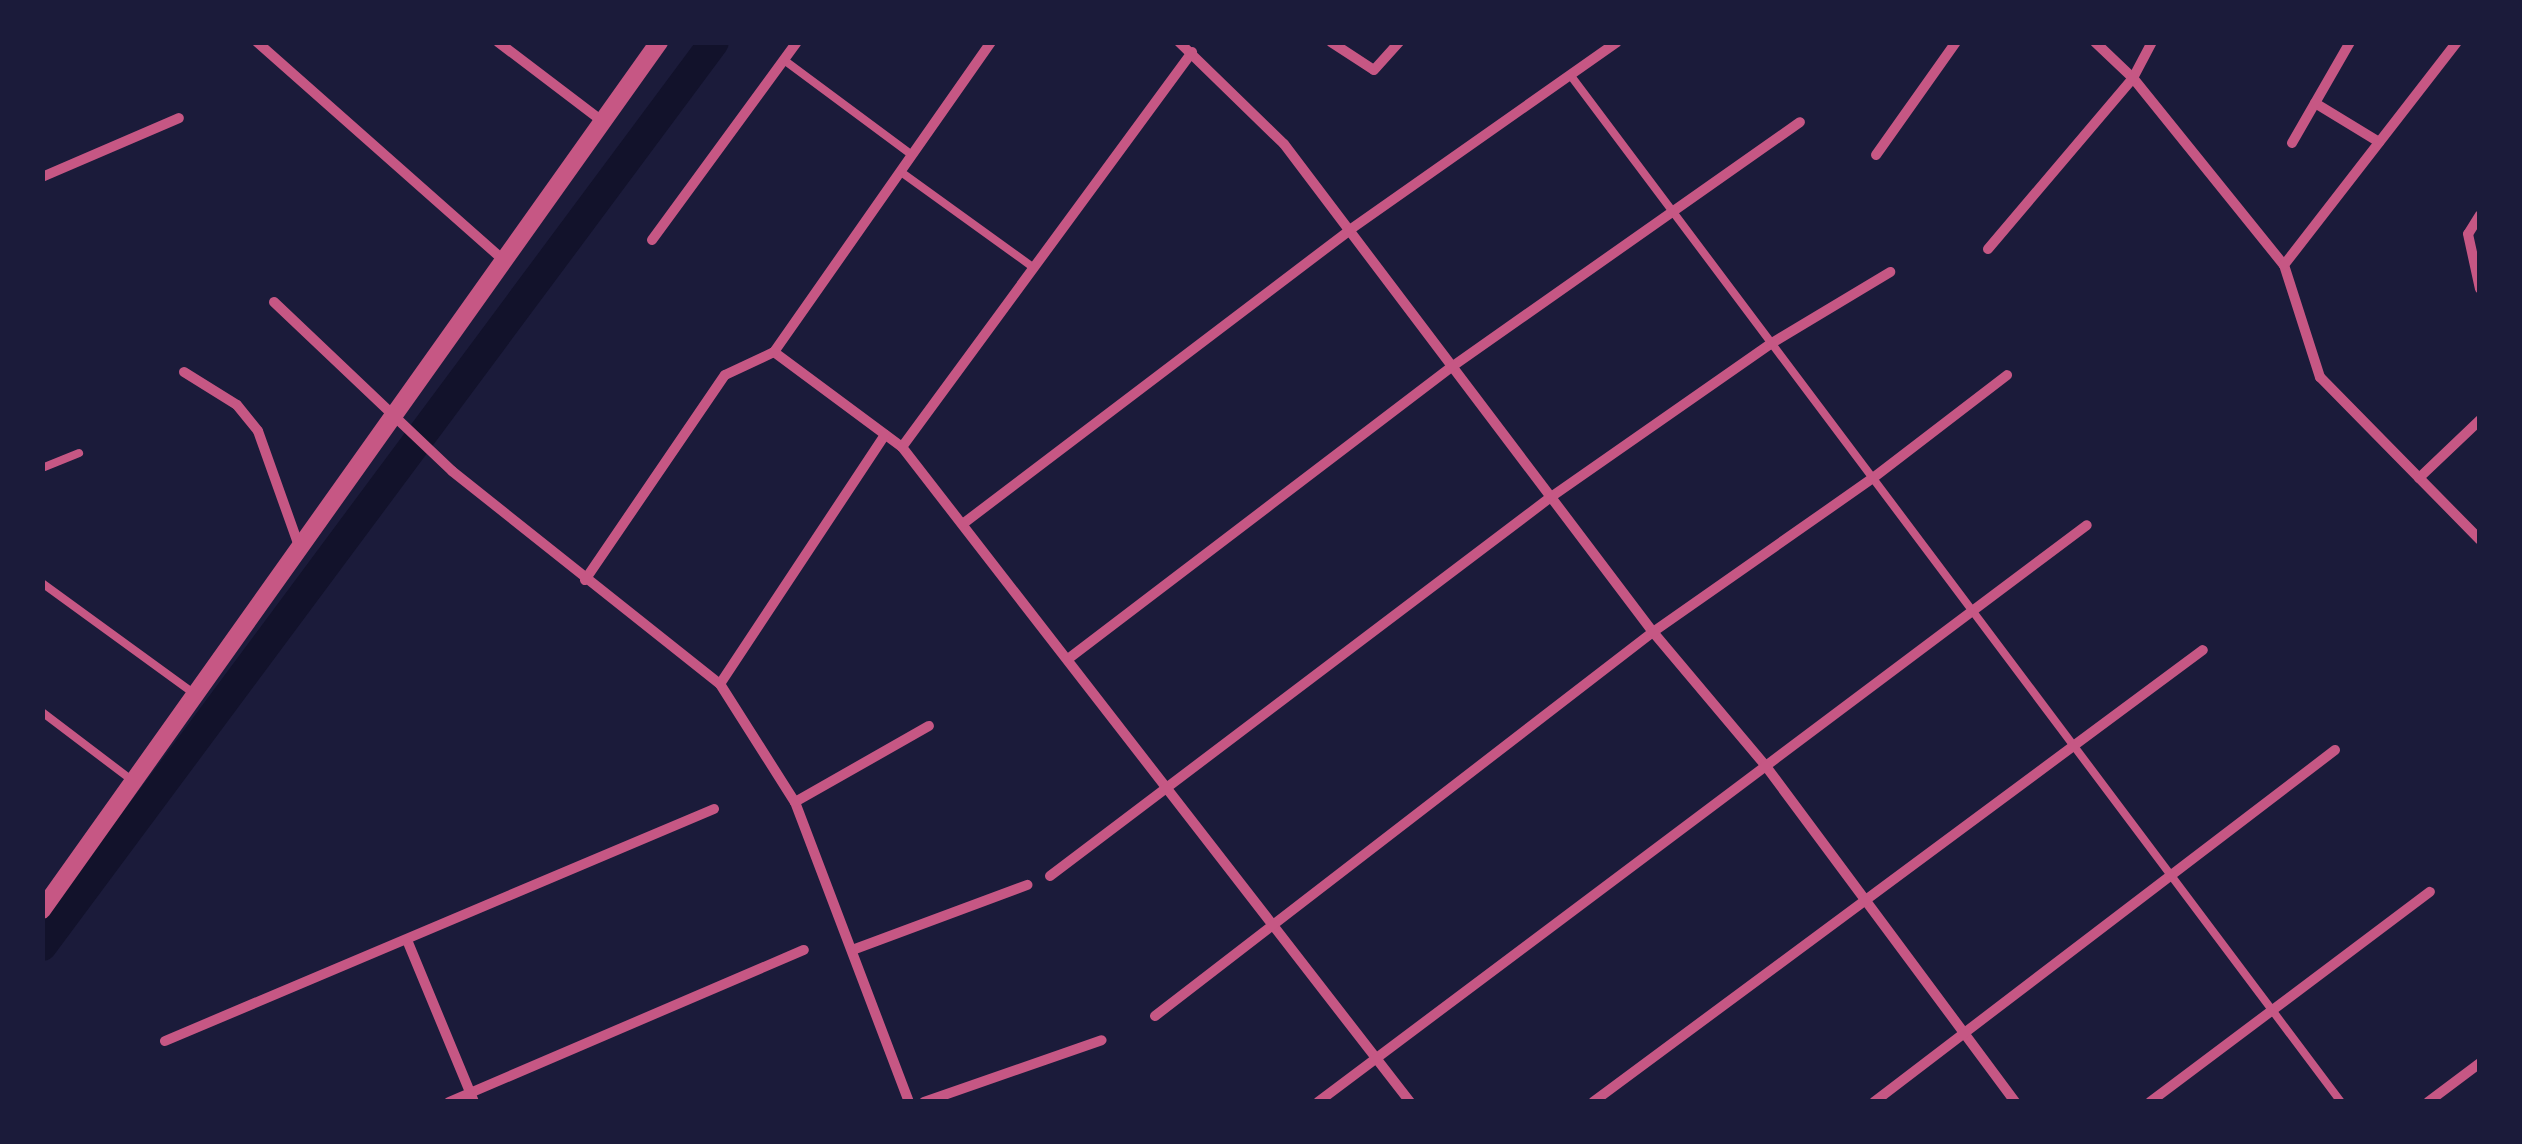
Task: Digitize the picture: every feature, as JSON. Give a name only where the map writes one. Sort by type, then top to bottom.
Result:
[{"type":"street","points":[[257,42],[502,259]]},
{"type":"street","points":[[498,42],[602,121]]},
{"type":"street","points":[[42,910],[659,42]]},
{"type":"street","points":[[652,240],[797,42]]},
{"type":"street","points":[[586,580],[725,375],[750,358],[774,352],[990,42]]},
{"type":"street","points":[[1179,42],[1284,144],[1652,632],[1765,765],[1967,1032],[2015,1102]]},
{"type":"street","points":[[1330,42],[1374,70],[1399,42]]},
{"type":"street","points":[[964,522],[1351,230],[1617,42]]},
{"type":"street","points":[[1876,154],[1956,42]]},
{"type":"street","points":[[2095,42],[2133,78],[2284,265],[2320,376],[2480,540]]},
{"type":"street","points":[[1988,249],[2133,78],[2152,42]]},
{"type":"street","points":[[2292,143],[2350,42]]},
{"type":"street","points":[[2284,265],[2457,42]]},
{"type":"street","points":[[902,448],[1192,52]]},
{"type":"street","points":[[2315,103],[2380,142]]},
{"type":"street","points":[[42,177],[179,118]]},
{"type":"street","points":[[1068,659],[1454,366],[1800,122]]},
{"type":"street","points":[[2480,215],[2468,246],[2480,289]]},
{"type":"street","points":[[1050,876],[1552,497],[1772,342],[1890,272]]},
{"type":"street","points":[[274,302],[392,418],[452,470],[720,684],[795,802],[856,949],[909,1102]]},
{"type":"street","points":[[774,352],[902,448],[964,522],[1410,1102]]},
{"type":"street","points":[[184,372],[237,405],[258,431],[300,546]]},
{"type":"street","points":[[1155,1016],[1652,632],[1873,478],[2006,375]]},
{"type":"street","points":[[2419,478],[2480,420]]},
{"type":"street","points":[[720,684],[885,435]]},
{"type":"street","points":[[1318,1102],[2087,525]]},
{"type":"street","points":[[1593,1102],[2203,650]]},
{"type":"street","points":[[795,802],[929,726]]},
{"type":"street","points":[[1874,1102],[2335,750]]},
{"type":"street","points":[[165,1041],[714,808]]},
{"type":"street","points":[[856,949],[1027,885]]},
{"type":"street","points":[[2150,1102],[2430,892]]},
{"type":"street","points":[[407,940],[472,1097]]},
{"type":"street","points":[[449,1102],[472,1097],[804,950]]},
{"type":"street","points":[[924,1102],[1102,1040]]},
{"type":"street","points":[[2428,1102],[2480,1063]]},
{"type":"lane","points":[[784,60],[912,155]]},
{"type":"lane","points":[[1572,76],[2340,1102]]},
{"type":"lane","points":[[901,172],[1034,268]]},
{"type":"lane","points":[[42,468],[80,452]]},
{"type":"lane","points":[[42,583],[196,694]]},
{"type":"lane","points":[[42,712],[134,780]]},
{"type":"waterway","points":[[42,946],[714,42]]}]
